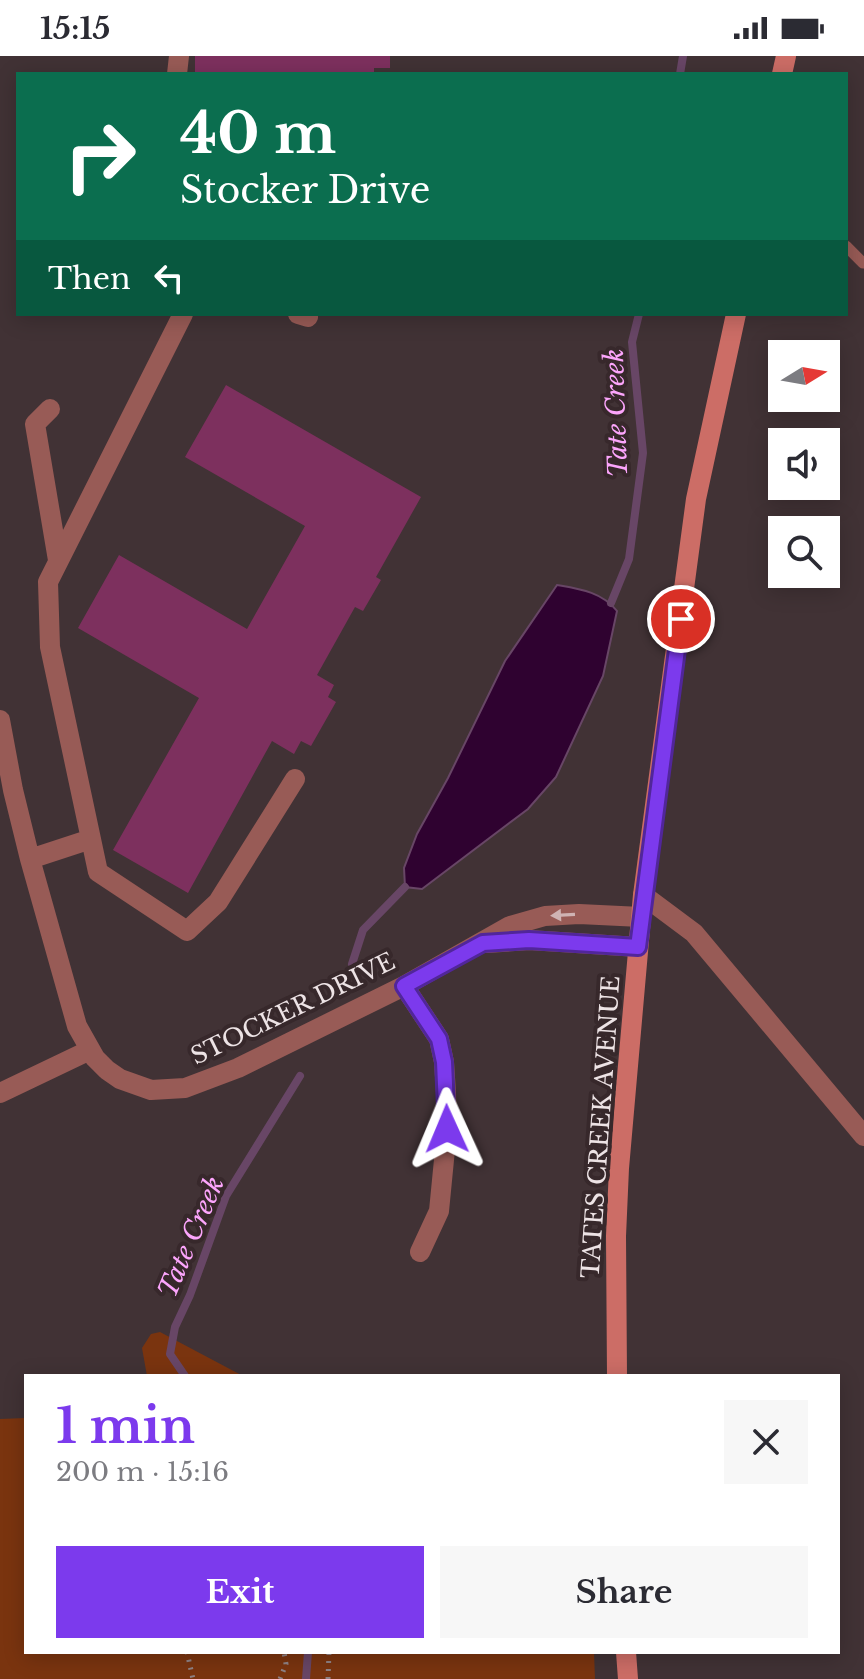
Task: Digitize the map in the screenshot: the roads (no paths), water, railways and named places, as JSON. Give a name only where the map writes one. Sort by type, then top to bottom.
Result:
[{"type":"main road","name":"TATES CREEK AVENUE","points":[[617,1374],[619,1168],[643,895],[696,499],[736,316]]},
{"type":"main road","points":[[626,1654],[628,1679]]},
{"type":"street","points":[[182,316],[48,582],[50,647],[98,872],[187,931],[218,902],[295,779]]},
{"type":"street","points":[[50,409],[35,424],[58,560]]},
{"type":"street","name":"STOCKER DRIVE","points":[[0,720],[13,790],[71,1009],[90,1050],[107,1070],[120,1079],[151,1090],[185,1088],[238,1068],[404,986],[510,926],[545,916],[641,917]]},
{"type":"street","points":[[30,859],[91,839]]},
{"type":"street","points":[[643,895],[694,933],[864,1136]]},
{"type":"street","name":"STOCKER DRIVE","points":[[483,943],[529,940],[638,947]]},
{"type":"street","points":[[404,986],[439,1039],[446,1093],[447,1129],[439,1211],[420,1252]]},
{"type":"street","points":[[0,1093],[90,1050]]},
{"type":"lane","points":[[848,248],[863,263]]},
{"type":"waterway","name":"Tate Creek","points":[[680,72],[683,56]]},
{"type":"waterway","name":"Tate Creek","points":[[611,603],[629,559],[643,453],[632,342],[638,316]]},
{"type":"waterway","name":"Tate Creek","points":[[352,964],[363,930],[405,887]]},
{"type":"waterway","name":"Tate Creek","points":[[184,1374],[170,1354],[175,1327],[226,1196],[300,1076]]},
{"type":"waterway","name":"Tate Creek","points":[[306,1679],[308,1654]]}]
